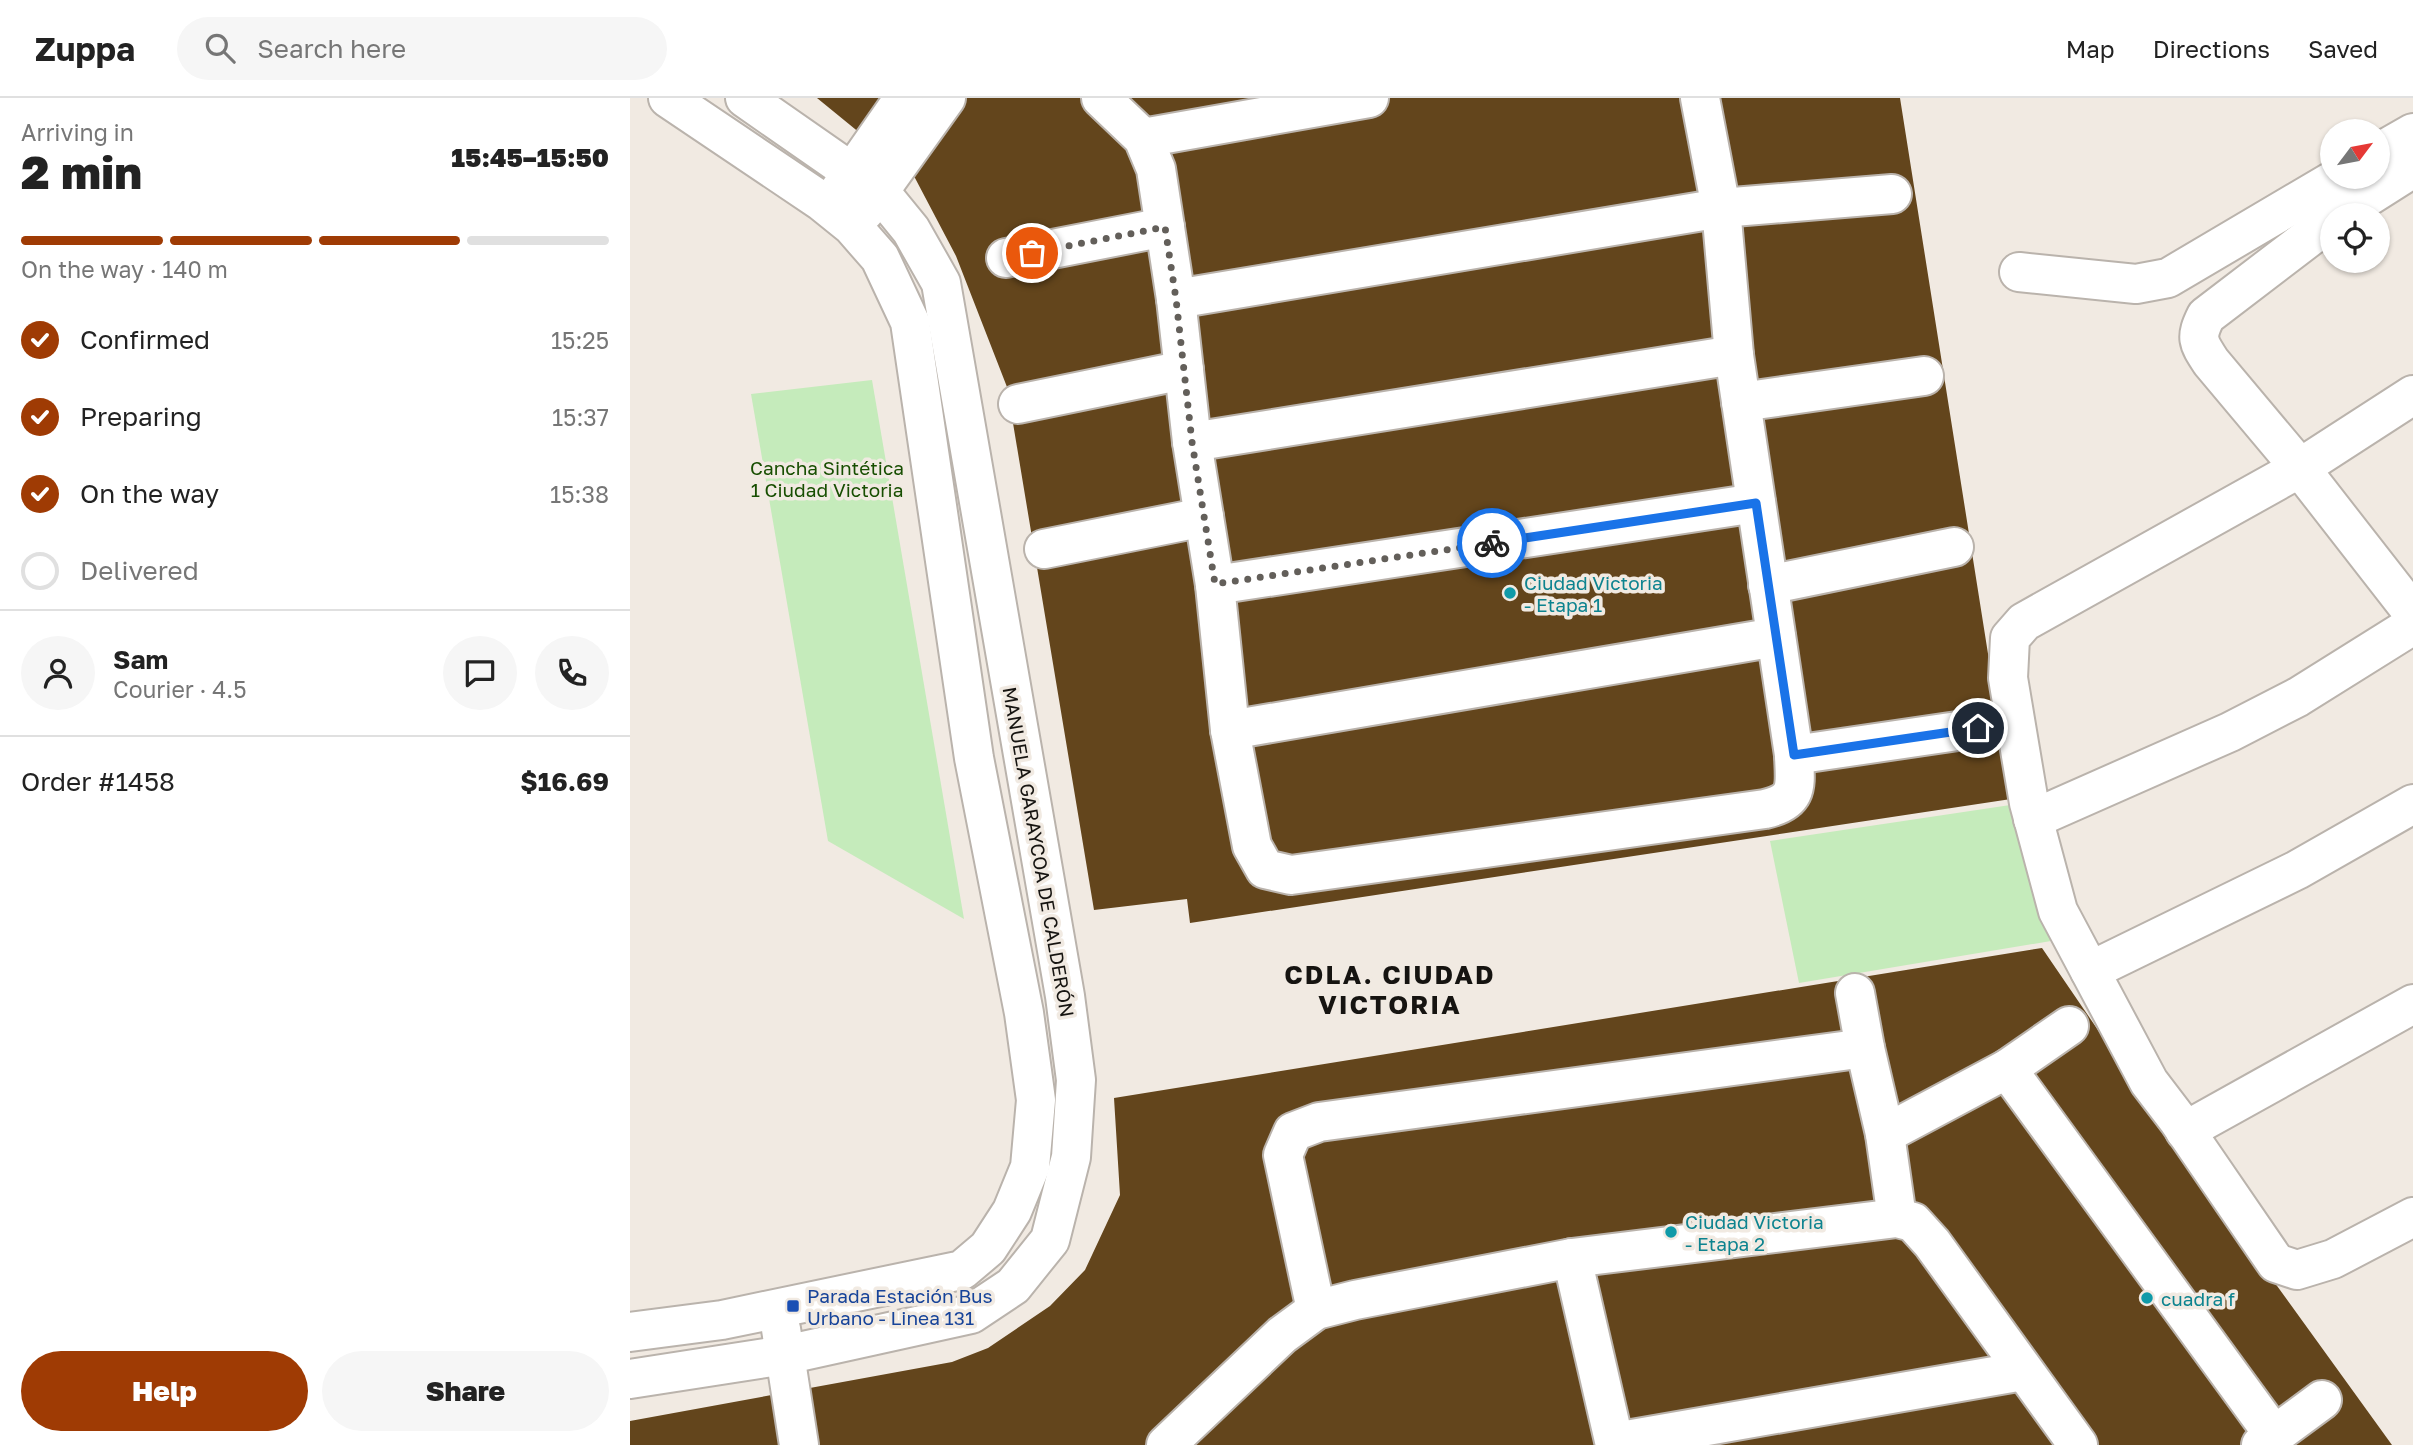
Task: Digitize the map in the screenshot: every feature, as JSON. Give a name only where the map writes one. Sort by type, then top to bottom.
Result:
[{"type":"street","points":[[630,1332],[778,1310],[962,1270],[988,1248],[1012,1211],[1030,1167],[1036,1100],[1024,1013],[974,758],[910,322],[880,258],[840,217],[668,98]]},
{"type":"street","name":"MANUELA GARAYCOA DE CALDERÓN","points":[[630,1378],[785,1356],[971,1314],[1013,1286],[1050,1240],[1071,1157],[1076,1080],[1065,996],[941,283],[911,230],[867,182],[746,98]]},
{"type":"street","points":[[867,182],[904,98]]},
{"type":"street","points":[[840,217],[867,182],[946,98]]},
{"type":"street","points":[[1369,98],[1125,112],[1156,169],[1176,299],[1192,442],[1215,584],[1230,730],[1252,846],[1265,869],[1291,875],[1778,806],[1790,799],[1795,787],[1794,755],[1734,355],[1721,208],[1700,98]]},
{"type":"street","points":[[2390,146],[2413,133]]},
{"type":"street","points":[[2358,203],[2413,168]]},
{"type":"street","points":[[2019,272],[2136,284],[2168,278],[2320,188]]},
{"type":"street","points":[[1176,299],[1721,208],[1892,194]]},
{"type":"street","points":[[1006,258],[1165,227]]},
{"type":"street","points":[[2320,229],[2206,316],[2199,331],[2199,342],[2211,362],[2300,468],[2413,613]]},
{"type":"street","points":[[1192,442],[1734,355]]},
{"type":"street","points":[[1018,404],[1184,370]]},
{"type":"street","points":[[1741,402],[1924,376]]},
{"type":"street","points":[[2413,395],[2300,468],[2024,622],[2010,638],[2008,678],[2033,819],[2058,911],[2149,1082],[2276,1263],[2297,1270],[2333,1259],[2413,1217]]},
{"type":"street","points":[[1215,584],[1756,503]]},
{"type":"street","points":[[1044,549],[1204,517]]},
{"type":"street","points":[[1768,585],[1954,548]]},
{"type":"street","points":[[2033,819],[2231,732],[2298,697],[2413,625]]},
{"type":"street","points":[[1230,730],[1776,637]]},
{"type":"street","points":[[1794,755],[1978,728]]},
{"type":"street","points":[[2090,971],[2297,870],[2413,804]]},
{"type":"street","points":[[1855,992],[1885,1134],[1897,1218]]},
{"type":"street","points":[[2185,1131],[2413,1004]]},
{"type":"street","points":[[1885,1134],[2007,1069],[2069,1026]]},
{"type":"street","points":[[1316,1310],[1283,1155],[1293,1132],[1319,1122],[1865,1048]]},
{"type":"street","points":[[2007,1069],[2267,1440],[2322,1400]]},
{"type":"street","points":[[1166,1445],[1282,1335],[1316,1310],[1572,1258],[1897,1218],[1913,1222],[1932,1243],[2078,1445]]},
{"type":"street","points":[[1572,1258],[1615,1444],[2023,1371]]},
{"type":"street","points":[[778,1310],[799,1445]]},
{"type":"green space","name":"Cancha Sintética 1 Ciudad Victoria","points":[[872,380],[964,919],[828,841],[751,394]]},
{"type":"green space","points":[[2017,804],[2051,941],[1799,983],[1770,841]]},
{"type":"building","name":"Ciudad Victoria - Etapa 1","points":[[817,98],[1900,98],[2011,799],[1190,923],[1187,899],[1094,910],[1007,387],[956,256],[915,178]]},
{"type":"building","name":"Ciudad Victoria - Etapa 2","points":[[2042,948],[2199,1178],[2392,1445],[630,1445],[630,1421],[952,1362],[988,1348],[1050,1306],[1085,1270],[1120,1195],[1114,1098]]},
{"type":"way so far","points":[[1032,253],[1165,227],[1192,442],[1215,584],[1492,543]]},
{"type":"place","name":"Ciudad Victoria - Etapa 1","points":[[1510,593]]},
{"type":"place","name":"Ciudad Victoria - Etapa 2","points":[[1671,1232]]},
{"type":"place","name":"cuadra f","points":[[2147,1298]]},
{"type":"place","name":"Parada Estación Bus Urbano - Linea 131","points":[[793,1306]]},
{"type":"district","name":"CDLA. CIUDAD VICTORIA","points":[[1390,989]]},
{"type":"route","points":[[1492,543],[1756,503],[1794,755],[1978,728]]}]
